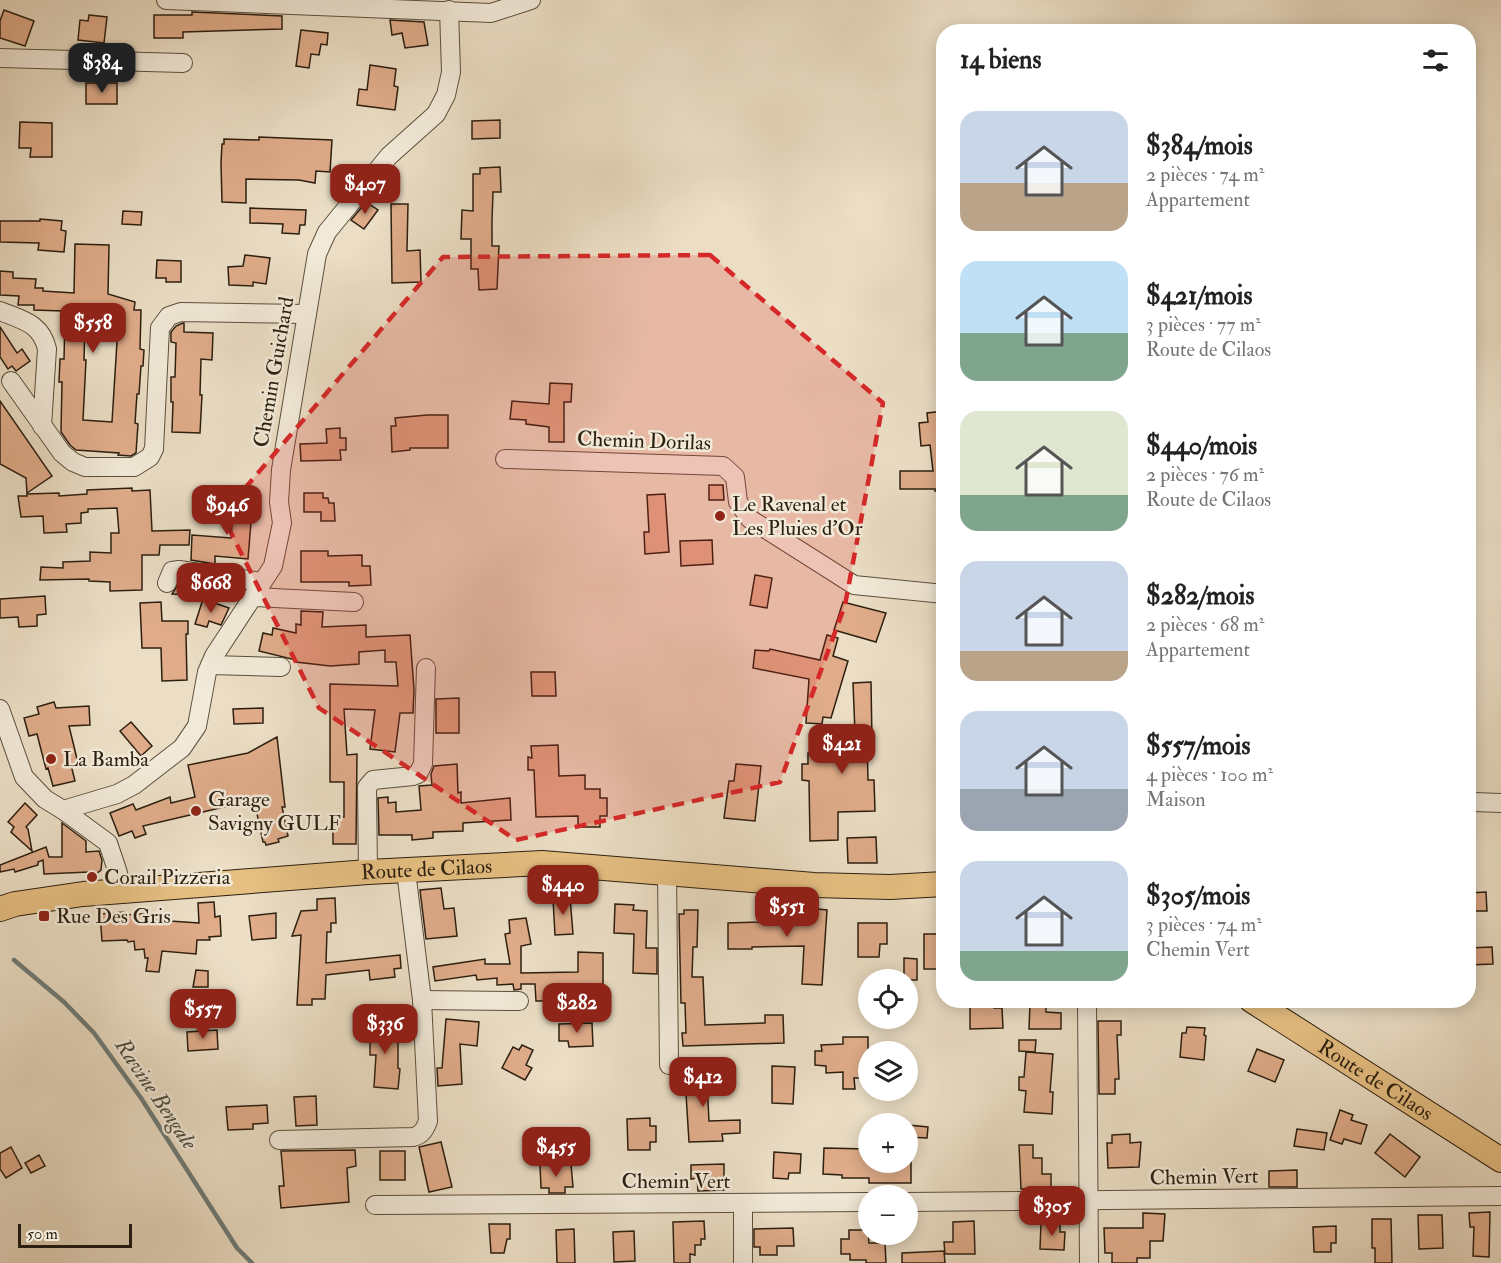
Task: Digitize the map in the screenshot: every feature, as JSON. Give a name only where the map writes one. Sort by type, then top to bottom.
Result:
[{"type":"main road","name":"Route de Cilaos","points":[[0,909],[44,899],[120,892],[368,872],[542,863],[814,885],[890,887],[936,891]]},
{"type":"main road","name":"Route de Cilaos","points":[[890,887],[936,884]]},
{"type":"main road","name":"Route de Cilaos","points":[[1264,1008],[1501,1160]]},
{"type":"street","points":[[166,0],[491,13],[531,0]]},
{"type":"street","name":"Chemin Guichard","points":[[63,810],[117,794],[134,785],[182,748],[197,726],[210,665],[273,566],[278,548],[282,523],[279,502],[281,470],[317,254],[327,232],[389,156],[436,114],[446,95],[451,72],[449,10]]},
{"type":"street","points":[[0,58],[183,63]]},
{"type":"street","points":[[0,311],[34,326],[41,331],[45,340],[47,349],[42,426]]},
{"type":"street","points":[[11,381],[62,453],[73,462],[85,467],[134,467],[150,457],[154,449],[160,328],[164,321],[181,312],[307,314]]},
{"type":"street","name":"Chemin Dorilas","points":[[505,459],[723,466],[735,477],[738,502],[750,519],[854,585],[936,593]]},
{"type":"street","points":[[168,583],[172,571],[179,570],[257,590],[354,602]]},
{"type":"street","points":[[210,665],[281,667]]},
{"type":"street","points":[[368,872],[367,787],[373,780],[418,774],[423,764],[426,668]]},
{"type":"street","points":[[0,709],[24,777],[45,800],[63,810],[108,843],[118,873],[120,892]]},
{"type":"street","points":[[1476,802],[1501,803]]},
{"type":"street","points":[[279,1140],[413,1137],[424,1131],[429,1121],[422,1000],[406,871]]},
{"type":"street","points":[[667,873],[669,1065]]},
{"type":"street","points":[[422,1000],[519,1001]]},
{"type":"street","points":[[1087,1008],[1089,1263]]},
{"type":"street","name":"Chemin Vert","points":[[918,1202],[1501,1197]]},
{"type":"street","name":"Chemin Vert","points":[[375,1205],[858,1202]]},
{"type":"street","points":[[743,1203],[743,1263]]},
{"type":"highlighted area","points":[[710,255],[883,403],[845,605],[780,782],[516,840],[319,708],[222,515],[443,257]]},
{"type":"building","points":[[4,10],[34,21],[25,46],[0,38],[0,21]]},
{"type":"building","points":[[192,12],[282,16],[282,29],[183,32],[183,38],[154,38],[154,15],[192,15]]},
{"type":"building","points":[[89,15],[107,17],[104,43],[78,40],[80,20],[88,21]]},
{"type":"building","points":[[390,20],[424,22],[428,45],[405,48],[402,33],[392,35]]},
{"type":"building","points":[[301,30],[328,33],[327,45],[321,44],[319,55],[311,54],[309,68],[296,66]]},
{"type":"building","points":[[370,65],[396,69],[394,86],[398,87],[395,110],[357,105],[359,89],[367,90]]},
{"type":"building","points":[[86,83],[117,83],[117,104],[86,104]]},
{"type":"building","points":[[500,120],[500,138],[472,139],[472,121]]},
{"type":"building","points":[[20,122],[52,123],[52,157],[30,157],[31,148],[19,148]]},
{"type":"building","points":[[259,137],[332,140],[330,172],[316,171],[315,183],[299,180],[246,179],[246,203],[222,202],[221,163],[224,139],[259,140]]},
{"type":"building","points":[[500,167],[501,192],[493,192],[492,221],[492,246],[499,246],[497,289],[479,290],[478,269],[471,269],[471,239],[461,239],[462,210],[473,211],[473,174],[480,174],[480,168]]},
{"type":"building","points":[[366,202],[378,210],[364,229],[351,220]]},
{"type":"building","points":[[391,204],[408,204],[407,251],[420,250],[421,282],[392,283]]},
{"type":"building","points":[[250,208],[306,210],[305,225],[300,225],[299,234],[282,233],[283,224],[250,223]]},
{"type":"building","points":[[123,211],[142,212],[141,225],[122,224]]},
{"type":"building","points":[[40,219],[62,221],[61,230],[66,231],[64,252],[38,250],[39,243],[0,242],[0,221],[40,221]]},
{"type":"building","points":[[75,244],[109,245],[108,294],[135,302],[134,310],[141,310],[140,349],[144,350],[143,366],[141,366],[139,394],[137,394],[136,453],[131,456],[76,450],[70,445],[61,432],[62,382],[59,382],[60,359],[64,359],[65,318],[63,318],[63,311],[34,310],[34,305],[18,305],[19,296],[0,295],[0,271],[13,272],[13,278],[36,279],[35,288],[43,288],[43,291],[74,293]],"holes":[[[85,323],[118,326],[112,422],[83,420]]]},
{"type":"building","points":[[245,255],[270,258],[266,284],[253,282],[253,286],[229,285],[228,267],[243,266]]},
{"type":"building","points":[[157,260],[181,261],[181,282],[166,282],[166,278],[156,278]]},
{"type":"building","points":[[184,323],[184,332],[213,333],[212,360],[201,359],[200,433],[172,432],[171,377],[175,377],[176,343],[171,342],[171,332],[176,326]]},
{"type":"building","points":[[0,327],[17,353],[22,349],[30,361],[16,371],[12,366],[8,369],[0,357]]},
{"type":"building","points":[[550,383],[572,384],[571,402],[564,402],[564,442],[549,442],[549,427],[526,424],[526,420],[510,419],[512,401],[549,404]]},
{"type":"building","points":[[0,401],[52,476],[27,493],[26,478],[0,464]]},
{"type":"building","points":[[936,412],[936,491],[935,489],[900,489],[900,471],[933,471],[930,445],[921,446],[919,423],[928,422],[927,413]]},
{"type":"building","points":[[448,415],[448,448],[410,448],[410,450],[392,452],[391,426],[396,426],[395,418]]},
{"type":"building","points":[[340,428],[340,438],[346,438],[346,450],[340,450],[341,460],[301,461],[300,444],[327,443],[326,429]]},
{"type":"building","points":[[709,485],[723,485],[724,500],[709,500]]},
{"type":"building","points":[[132,488],[132,491],[150,490],[152,531],[190,530],[189,545],[160,545],[159,555],[142,555],[142,590],[110,591],[110,582],[89,581],[89,579],[40,580],[41,567],[63,568],[63,562],[90,561],[90,552],[111,553],[111,533],[119,533],[117,508],[88,509],[88,512],[81,513],[81,523],[66,524],[67,532],[44,533],[43,516],[21,517],[18,496],[59,493],[59,496],[87,494],[87,490]]},
{"type":"building","points":[[304,493],[323,493],[323,498],[328,498],[329,503],[334,503],[335,521],[321,521],[321,512],[304,512]]},
{"type":"building","points":[[665,494],[669,552],[645,554],[644,532],[649,532],[647,495]]},
{"type":"building","points":[[250,497],[251,522],[248,559],[215,556],[215,564],[191,560],[192,535],[231,538],[233,511],[227,512],[227,498]]},
{"type":"building","points":[[712,540],[713,564],[681,566],[680,541]]},
{"type":"building","points":[[301,551],[328,551],[328,556],[362,555],[362,566],[370,566],[371,585],[349,586],[349,582],[301,582]]},
{"type":"building","points":[[755,575],[772,578],[767,608],[750,605]]},
{"type":"building","points":[[180,581],[198,584],[197,595],[172,594]]},
{"type":"building","points":[[45,596],[46,614],[37,615],[37,626],[19,627],[18,617],[0,618],[0,599]]},
{"type":"building","points":[[203,599],[229,608],[221,625],[209,621],[207,627],[195,624]]},
{"type":"building","points":[[161,602],[162,621],[188,621],[187,680],[162,681],[161,648],[142,648],[140,603]]},
{"type":"building","points":[[843,602],[886,613],[876,642],[834,630]]},
{"type":"building","points":[[301,611],[323,612],[322,627],[366,625],[366,637],[410,635],[414,690],[413,713],[400,713],[395,752],[370,749],[375,710],[344,709],[347,755],[357,754],[356,844],[333,844],[333,817],[344,817],[344,782],[330,782],[330,684],[398,686],[396,662],[385,662],[385,650],[359,652],[359,664],[330,666],[296,662],[296,660],[259,651],[263,633],[272,635],[273,628],[296,633],[296,624],[301,625]]},
{"type":"building","points":[[827,635],[838,638],[833,656],[848,661],[831,718],[823,717],[822,724],[806,723],[809,679],[753,668],[755,650],[769,651],[770,649],[820,660]]},
{"type":"building","points":[[531,672],[555,672],[556,696],[532,696]]},
{"type":"building","points":[[871,682],[872,741],[867,741],[868,780],[874,780],[875,811],[838,812],[838,840],[810,841],[809,781],[802,780],[802,764],[808,764],[808,753],[849,753],[849,733],[855,733],[853,683]]},
{"type":"building","points":[[459,698],[459,733],[436,733],[436,699]]},
{"type":"building","points":[[54,702],[56,708],[89,706],[90,725],[69,726],[78,763],[71,765],[75,781],[53,786],[37,734],[29,736],[24,718],[39,714],[37,707]]},
{"type":"building","points":[[263,708],[263,723],[234,724],[233,709]]},
{"type":"building","points":[[131,722],[152,746],[141,756],[120,731]]},
{"type":"building","points":[[277,737],[285,807],[282,807],[288,836],[278,839],[279,842],[266,845],[263,842],[254,800],[143,826],[146,834],[135,838],[132,831],[119,836],[110,813],[133,804],[136,810],[170,797],[171,803],[195,797],[188,765],[248,753]]},
{"type":"building","points":[[558,745],[559,776],[585,775],[585,789],[600,789],[600,798],[607,798],[607,816],[600,816],[600,827],[578,827],[578,816],[536,817],[534,770],[528,770],[528,757],[532,758],[531,746]]},
{"type":"building","points":[[457,764],[458,793],[461,792],[461,803],[510,798],[511,820],[463,823],[463,831],[433,832],[433,838],[412,840],[412,835],[379,835],[378,798],[388,797],[388,803],[396,802],[396,812],[421,810],[419,786],[432,785],[431,774],[434,766]]},
{"type":"building","points":[[736,764],[761,766],[755,821],[724,818],[729,781],[734,781]]},
{"type":"building","points":[[25,803],[37,815],[26,827],[32,851],[11,832],[14,827],[8,822]]},
{"type":"building","points":[[62,823],[86,841],[86,852],[99,851],[102,860],[101,870],[92,877],[89,872],[44,874],[43,860],[38,862],[38,865],[15,872],[14,869],[0,872],[0,865],[46,847],[49,857],[62,857]]},
{"type":"building","points":[[876,837],[877,863],[848,863],[847,838]]},
{"type":"building","points":[[441,888],[444,909],[454,908],[457,936],[426,939],[420,890]]},
{"type":"building","points":[[1486,892],[1487,911],[1476,911],[1476,893]]},
{"type":"building","points":[[570,897],[573,934],[555,935],[553,899]]},
{"type":"building","points":[[335,898],[336,923],[331,923],[331,932],[327,932],[326,963],[400,955],[401,968],[394,969],[395,977],[370,980],[369,970],[326,975],[325,999],[312,999],[312,1005],[297,1005],[301,935],[292,936],[301,911],[317,910],[317,899]]},
{"type":"building","points":[[214,902],[215,917],[220,916],[221,936],[209,937],[210,940],[197,940],[196,954],[162,951],[159,972],[146,971],[148,958],[145,958],[144,949],[135,950],[134,941],[102,941],[100,914],[155,913],[155,920],[199,923],[198,903]]},
{"type":"building","points":[[615,904],[634,905],[633,910],[647,911],[646,948],[657,948],[657,974],[633,973],[634,934],[614,933]]},
{"type":"building","points":[[807,908],[827,910],[822,985],[802,984],[804,946],[728,949],[728,923],[759,922],[759,915],[806,914]]},
{"type":"building","points":[[684,910],[698,910],[697,947],[693,947],[692,977],[703,977],[705,1025],[765,1023],[765,1015],[783,1015],[784,1043],[683,1046],[682,1033],[686,1033],[685,1003],[681,1003],[679,914],[684,914]]},
{"type":"building","points":[[276,913],[276,938],[252,940],[249,916]]},
{"type":"building","points":[[526,918],[531,944],[521,946],[521,973],[578,972],[578,952],[603,953],[603,989],[562,988],[559,1001],[536,1001],[535,984],[521,984],[521,989],[514,990],[513,984],[497,985],[497,978],[477,980],[476,975],[435,981],[433,967],[485,959],[485,964],[510,964],[505,934],[510,933],[509,920]]},
{"type":"building","points":[[858,923],[887,923],[887,944],[880,944],[879,957],[858,957]]},
{"type":"building","points":[[924,934],[936,934],[936,969],[924,969]]},
{"type":"building","points":[[1492,947],[1493,964],[1476,965],[1476,948]]},
{"type":"building","points":[[904,958],[917,959],[917,969],[904,969]]},
{"type":"building","points":[[196,970],[208,971],[208,987],[193,987]]},
{"type":"building","points":[[970,1008],[1002,1008],[1003,1028],[970,1029]]},
{"type":"building","points":[[1030,1008],[1046,1008],[1046,1012],[1061,1013],[1061,1029],[1029,1029]]},
{"type":"building","points":[[446,1019],[479,1022],[477,1046],[460,1044],[462,1084],[438,1086],[437,1068],[442,1068]]},
{"type":"building","points":[[1098,1021],[1121,1021],[1121,1035],[1117,1035],[1119,1079],[1115,1079],[1115,1094],[1099,1094]]},
{"type":"building","points":[[592,1023],[593,1046],[569,1047],[568,1041],[559,1041],[559,1024]]},
{"type":"building","points":[[370,1024],[398,1024],[398,1068],[400,1069],[398,1089],[374,1087],[376,1055],[370,1055]]},
{"type":"building","points":[[1187,1027],[1205,1028],[1204,1060],[1180,1057],[1182,1033],[1186,1033]]},
{"type":"building","points":[[217,1030],[218,1049],[188,1051],[187,1032]]},
{"type":"building","points":[[843,1037],[868,1037],[868,1041],[858,1041],[858,1078],[854,1078],[855,1089],[843,1089],[843,1072],[826,1073],[826,1066],[815,1065],[815,1051],[822,1051],[821,1045],[843,1044]]},
{"type":"building","points":[[1019,1040],[1036,1040],[1035,1052],[1019,1051]]},
{"type":"building","points":[[522,1045],[533,1050],[526,1065],[532,1068],[525,1080],[502,1068],[513,1047],[519,1050]]},
{"type":"building","points":[[1257,1049],[1284,1060],[1275,1082],[1248,1071]]},
{"type":"building","points":[[1026,1052],[1053,1054],[1050,1092],[1053,1092],[1052,1114],[1024,1112],[1026,1091],[1019,1090],[1019,1077],[1024,1077]]},
{"type":"building","points":[[684,1062],[706,1063],[709,1121],[740,1120],[740,1133],[722,1134],[723,1141],[689,1142]]},
{"type":"building","points":[[772,1066],[795,1067],[793,1104],[772,1103]]},
{"type":"building","points":[[316,1096],[317,1125],[296,1126],[294,1097]]},
{"type":"building","points":[[267,1105],[268,1123],[253,1124],[253,1129],[228,1130],[226,1107]]},
{"type":"building","points":[[1340,1110],[1353,1115],[1351,1120],[1367,1125],[1361,1144],[1344,1139],[1342,1144],[1330,1140]]},
{"type":"building","points":[[650,1118],[650,1126],[656,1126],[656,1142],[650,1142],[650,1150],[628,1150],[627,1119]]},
{"type":"building","points":[[918,1126],[928,1127],[927,1138],[918,1138]]},
{"type":"building","points":[[1297,1129],[1327,1133],[1324,1150],[1294,1146]]},
{"type":"building","points":[[1130,1134],[1130,1143],[1141,1142],[1139,1167],[1108,1168],[1107,1143],[1112,1143],[1112,1135]]},
{"type":"building","points":[[1390,1134],[1420,1157],[1405,1177],[1375,1153]]},
{"type":"building","points":[[441,1142],[452,1187],[429,1192],[419,1147]]},
{"type":"building","points":[[1019,1145],[1033,1145],[1033,1158],[1042,1158],[1042,1174],[1051,1174],[1051,1189],[1021,1189]]},
{"type":"building","points":[[11,1147],[22,1168],[6,1178],[0,1169],[0,1153]]},
{"type":"building","points":[[824,1148],[858,1149],[858,1173],[911,1173],[911,1183],[869,1183],[869,1178],[842,1178],[842,1175],[823,1174]]},
{"type":"building","points":[[355,1150],[356,1166],[347,1168],[349,1202],[281,1208],[279,1186],[284,1186],[281,1151]]},
{"type":"building","points":[[380,1151],[405,1151],[405,1180],[380,1180]]},
{"type":"building","points":[[774,1152],[801,1154],[800,1173],[789,1173],[788,1179],[773,1178]]},
{"type":"building","points":[[39,1155],[45,1166],[31,1173],[25,1163]]},
{"type":"building","points":[[571,1164],[573,1187],[565,1187],[565,1193],[549,1193],[549,1188],[541,1188],[540,1165]]},
{"type":"building","points":[[724,1164],[724,1190],[698,1191],[697,1178],[691,1179],[691,1165]]},
{"type":"building","points":[[1297,1170],[1297,1187],[1269,1187],[1269,1171]]},
{"type":"building","points":[[1490,1212],[1489,1257],[1473,1256],[1474,1227],[1470,1227],[1469,1213]]},
{"type":"building","points":[[1143,1213],[1165,1214],[1163,1241],[1150,1241],[1150,1258],[1137,1258],[1137,1263],[1112,1263],[1112,1253],[1105,1253],[1104,1228],[1143,1228]]},
{"type":"building","points":[[1418,1215],[1442,1215],[1443,1248],[1419,1249]]},
{"type":"building","points":[[1372,1219],[1391,1219],[1392,1263],[1375,1263],[1375,1248],[1372,1248]]},
{"type":"building","points":[[704,1221],[705,1239],[701,1239],[701,1245],[695,1245],[695,1255],[690,1254],[690,1263],[674,1263],[673,1222]]},
{"type":"building","points":[[974,1221],[975,1254],[945,1254],[944,1242],[953,1242],[953,1222]]},
{"type":"building","points":[[1041,1223],[1060,1223],[1060,1232],[1065,1232],[1064,1250],[1040,1249]]},
{"type":"building","points":[[489,1224],[510,1224],[510,1239],[507,1239],[504,1253],[491,1253]]},
{"type":"building","points":[[1336,1226],[1336,1243],[1331,1243],[1331,1252],[1314,1252],[1313,1227]]},
{"type":"building","points":[[793,1228],[794,1246],[777,1246],[777,1255],[760,1255],[760,1247],[754,1247],[754,1229]]},
{"type":"building","points":[[574,1229],[575,1263],[557,1263],[556,1230]]},
{"type":"building","points":[[849,1230],[858,1230],[858,1245],[885,1245],[886,1263],[850,1260],[850,1254],[841,1254],[841,1239],[849,1239]]},
{"type":"building","points":[[634,1231],[635,1261],[614,1262],[613,1232]]},
{"type":"building","points":[[944,1251],[945,1263],[902,1263],[902,1253]]},
{"type":"waterway","name":"Ravine Bengale","points":[[14,960],[64,1002],[94,1033],[141,1098],[237,1248],[252,1263]]},
{"type":"place","name":"Le Ravenal et Les Pluies d'Or","points":[[720,516]]},
{"type":"place","name":"La Bamba","points":[[51,759]]},
{"type":"place","name":"Garage Savigny GULF","points":[[196,811]]},
{"type":"place","name":"Corail Pizzeria","points":[[92,877]]},
{"type":"place","name":"Rue Des Gris","points":[[44,916]]}]
